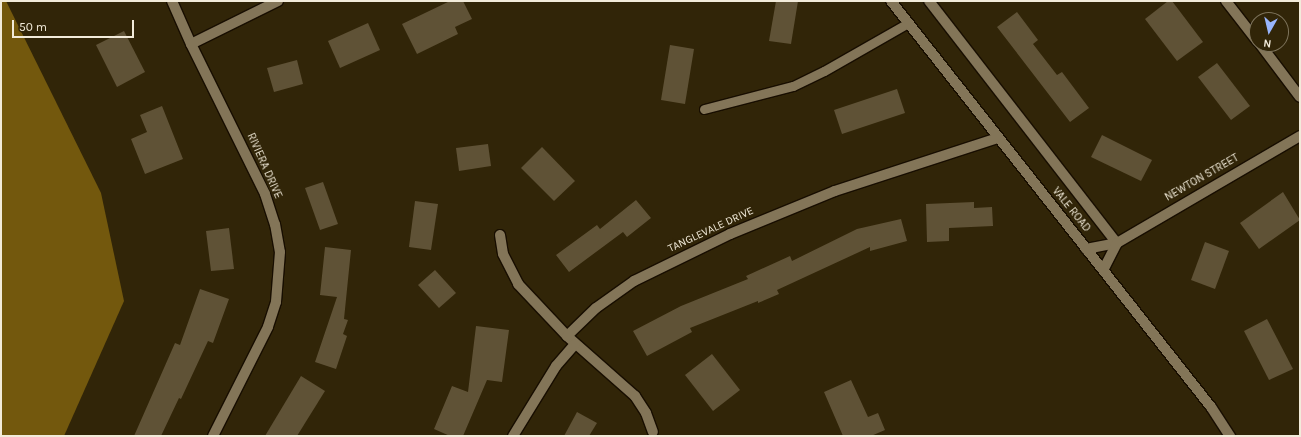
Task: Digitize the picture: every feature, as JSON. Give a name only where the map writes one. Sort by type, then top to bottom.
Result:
[{"type":"street","name":"RIVIERA DRIVE","points":[[172,1],[191,44],[265,194],[275,224],[280,252],[276,302],[268,327],[212,436]]},
{"type":"street","points":[[191,44],[278,1]]},
{"type":"street","name":"VALE ROAD","points":[[891,1],[1212,407],[1230,436]]},
{"type":"street","points":[[929,1],[1117,243],[1103,270]]},
{"type":"street","points":[[1226,1],[1249,31]]},
{"type":"street","points":[[1266,52],[1300,97]]},
{"type":"street","name":"NEWTON STREET","points":[[1086,249],[1117,243],[1300,136]]},
{"type":"street","name":"TANGLEVALE DRIVE","points":[[567,336],[596,308],[634,281],[730,234],[835,191],[998,138]]},
{"type":"street","points":[[500,235],[503,254],[518,284],[575,344],[635,396],[646,413],[653,432]]},
{"type":"street","points":[[513,436],[556,366],[575,344]]},
{"type":"lane","points":[[704,109],[793,86],[824,71],[908,23]]},
{"type":"shaded area","points":[[1,1],[6,1],[101,193],[124,301],[64,436],[1,436]]},
{"type":"building","points":[[450,1],[463,1],[472,19],[455,27],[458,34],[417,54],[402,24]]},
{"type":"building","points":[[776,1],[798,1],[791,44],[769,41]]},
{"type":"building","points":[[1168,1],[1172,1],[1203,42],[1177,61],[1145,19]]},
{"type":"building","points":[[1017,12],[1038,40],[1033,44],[1057,75],[1062,72],[1089,108],[1070,122],[997,27]]},
{"type":"building","points":[[368,23],[380,50],[340,68],[328,41]]},
{"type":"building","points":[[124,31],[145,72],[117,87],[96,45]]},
{"type":"building","points":[[670,45],[694,49],[685,104],[661,100]]},
{"type":"building","points":[[297,60],[303,84],[274,92],[267,68]]},
{"type":"building","points":[[1217,63],[1250,106],[1231,120],[1198,77]]},
{"type":"building","points":[[897,89],[905,113],[842,134],[834,110]]},
{"type":"building","points":[[162,106],[183,159],[145,174],[131,139],[147,132],[140,115]]},
{"type":"building","points":[[1102,135],[1152,160],[1141,181],[1091,157]]},
{"type":"building","points":[[488,144],[491,166],[459,171],[456,148]]},
{"type":"building","points":[[542,147],[575,181],[554,201],[521,168]]},
{"type":"building","points":[[323,182],[338,224],[320,230],[305,188]]},
{"type":"building","points":[[1283,192],[1300,220],[1259,249],[1240,223]]},
{"type":"building","points":[[636,200],[651,218],[627,237],[623,232],[569,272],[556,255],[597,225],[600,229]]},
{"type":"building","points":[[415,201],[438,204],[431,250],[409,247]]},
{"type":"building","points":[[974,202],[974,208],[992,207],[993,226],[949,228],[949,241],[927,242],[926,204]]},
{"type":"building","points":[[901,219],[907,241],[870,251],[870,247],[777,290],[779,294],[690,328],[692,332],[647,356],[633,331],[681,306],[748,279],[746,276],[790,256],[792,261],[857,229]]},
{"type":"building","points":[[229,228],[234,269],[211,271],[206,231]]},
{"type":"building","points":[[1205,242],[1229,251],[1215,289],[1191,280]]},
{"type":"building","points":[[325,247],[351,250],[344,319],[348,320],[343,334],[347,336],[336,369],[315,362],[337,297],[320,295]]},
{"type":"building","points":[[435,270],[456,293],[439,308],[418,285]]},
{"type":"building","points":[[200,289],[229,299],[213,343],[208,341],[181,399],[179,398],[161,436],[134,436],[175,343],[180,345]]},
{"type":"building","points":[[1267,319],[1293,369],[1269,380],[1244,331]]},
{"type":"building","points":[[476,326],[509,330],[502,382],[487,380],[463,436],[450,436],[434,429],[452,386],[468,392]]},
{"type":"building","points":[[712,354],[740,390],[713,411],[685,375]]},
{"type":"building","points":[[301,376],[325,391],[297,436],[265,436]]},
{"type":"building","points":[[851,380],[868,417],[878,413],[885,430],[871,436],[843,436],[824,392]]},
{"type":"building","points":[[577,412],[597,423],[589,436],[564,436]]}]
